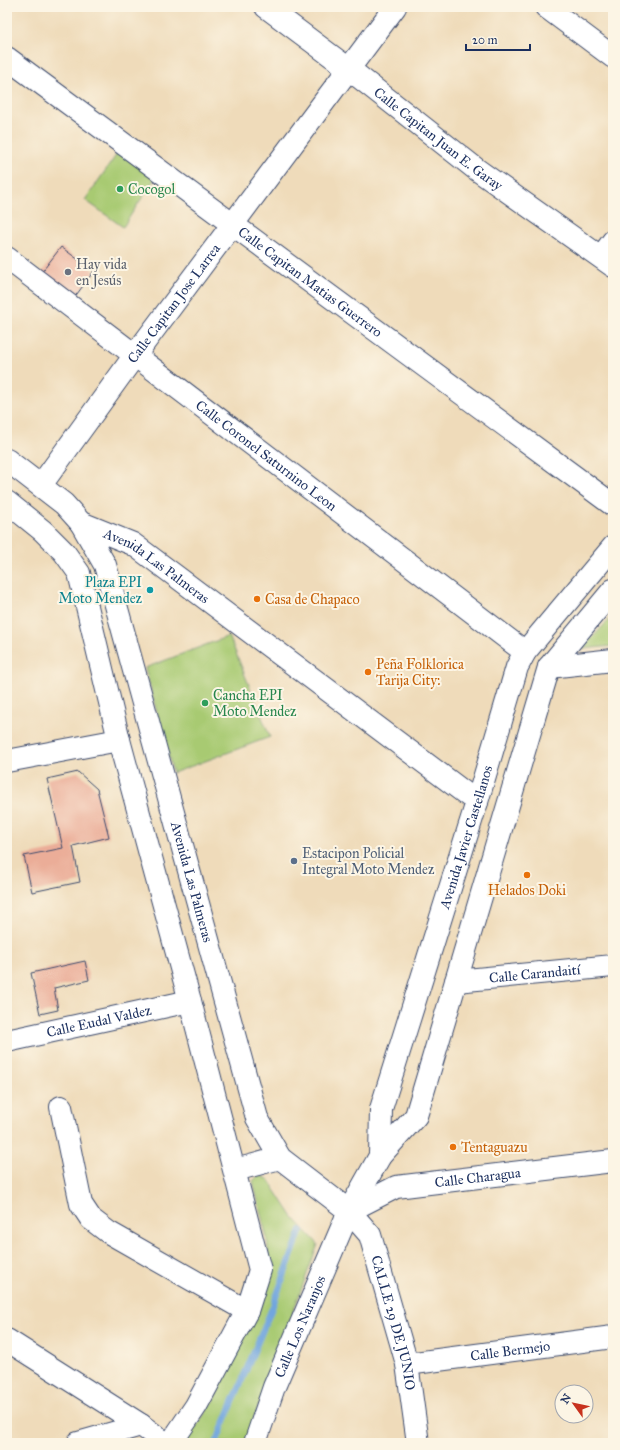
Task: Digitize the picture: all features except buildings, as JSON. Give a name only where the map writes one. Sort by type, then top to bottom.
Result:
[{"type":"street","name":"Calle Capitan Juan E. Garay","points":[[266,7],[349,69],[476,169],[609,255]]},
{"type":"street","name":"Calle Capitan Jose Larrea","points":[[40,485],[135,355],[395,7]]},
{"type":"street","points":[[546,7],[613,57]]},
{"type":"street","name":"Calle Capitan Matias Guerrero","points":[[7,58],[613,505]]},
{"type":"street","name":"Calle Coronel Saturnino Leon","points":[[7,258],[525,652]]},
{"type":"street","name":"Avenida Las Palmeras","points":[[7,460],[64,504],[81,523],[105,565],[257,1118],[280,1158],[349,1211]]},
{"type":"street","points":[[7,502],[43,530],[64,552],[79,573],[119,740],[235,1170],[260,1270],[247,1311],[196,1406],[171,1443]]},
{"type":"street","name":"Avenida Las Palmeras","points":[[81,523],[133,544],[477,802]]},
{"type":"street","name":"Avenida Javier Castellanos","points":[[380,1156],[381,1109],[477,802],[517,667],[525,652],[613,547]]},
{"type":"street","name":"Avenida Javier Castellanos","points":[[349,1211],[380,1156],[416,1116],[549,667],[613,590]]},
{"type":"street","points":[[549,667],[613,660]]},
{"type":"street","points":[[7,761],[119,740]]},
{"type":"street","name":"Calle Carandaití","points":[[456,981],[613,966]]},
{"type":"street","name":"Calle Eudal Valdez","points":[[7,1041],[190,1001]]},
{"type":"street","points":[[61,1107],[82,1204],[91,1220],[108,1232],[247,1311]]},
{"type":"street","points":[[235,1170],[280,1158]]},
{"type":"street","name":"Calle Charagua","points":[[349,1211],[396,1187],[613,1161]]},
{"type":"street","name":"CALLE 29 DE JUNIO","points":[[349,1211],[370,1235],[407,1364],[418,1443]]},
{"type":"street","name":"Calle Los Naranjos","points":[[255,1443],[274,1387],[349,1211]]},
{"type":"street","name":"Calle Bermejo","points":[[407,1364],[613,1337]]},
{"type":"street","points":[[7,1340],[141,1425],[165,1443]]},
{"type":"street","points":[[78,1443],[141,1425]]},
{"type":"green space","name":"Cocogol","points":[[119,151],[155,178],[123,227],[85,200]]},
{"type":"green space","points":[[613,615],[613,646],[582,649]]},
{"type":"green space","name":"Cancha EPI Moto Mendez","points":[[229,636],[270,737],[173,773],[145,668]]},
{"type":"green space","points":[[259,1175],[268,1179],[292,1216],[318,1244],[245,1443],[185,1443],[213,1401],[256,1314],[270,1275],[267,1239],[253,1181]]},
{"type":"waterway","points":[[216,1443],[272,1308],[301,1230]]},
{"type":"place","name":"Cocogol","points":[[120,189]]},
{"type":"place","name":"Hay vida en Jesús","points":[[68,272]]},
{"type":"place","name":"Plaza EPI Moto Mendez","points":[[150,590]]},
{"type":"place","name":"Casa de Chapaco","points":[[257,599]]},
{"type":"place","name":"Peña Folklorica Tarija City:","points":[[368,672]]},
{"type":"place","name":"Cancha EPI Moto Mendez","points":[[205,703]]},
{"type":"place","name":"Estacipon Policial Integral Moto Mendez","points":[[294,861]]},
{"type":"place","name":"Helados Doki","points":[[527,875]]},
{"type":"place","name":"Tentaguazu","points":[[453,1147]]}]
